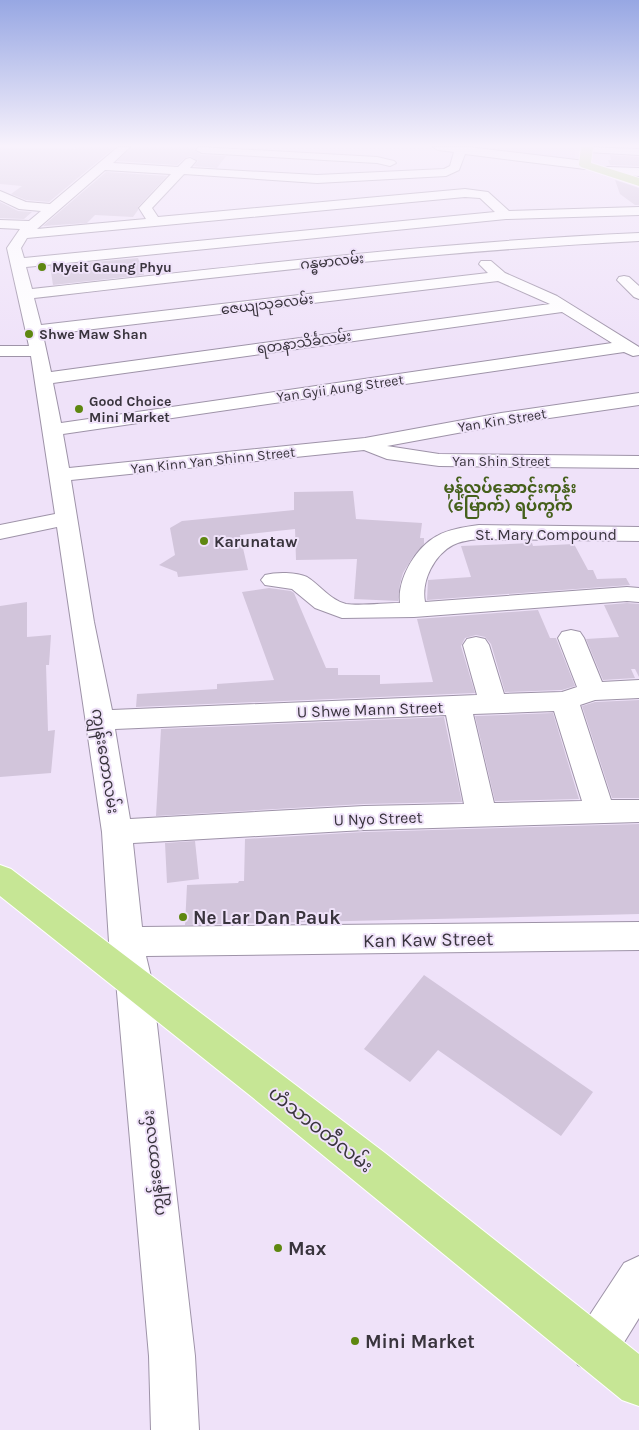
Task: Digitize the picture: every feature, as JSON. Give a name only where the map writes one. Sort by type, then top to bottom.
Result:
[{"type":"main road","name":"ဟံသာဝတီလမ်း","points":[[0,878],[425,1210],[639,1384]]},
{"type":"street","points":[[27,229],[45,214]]},
{"type":"street","points":[[149,214],[154,221]]},
{"type":"street","points":[[0,224],[27,229],[154,221],[208,214]]},
{"type":"street","points":[[380,214],[420,252]]},
{"type":"street","points":[[19,263],[392,225],[506,215],[548,214]]},
{"type":"street","name":"ကျွန်းတောလမ်း","points":[[27,229],[14,248],[36,341],[60,475],[117,832],[126,942],[134,981],[172,1356],[176,1430]]},
{"type":"street","name":"ဂန္ဓမာလမ်း","points":[[26,294],[466,247],[639,237]]},
{"type":"street","points":[[466,247],[500,276],[564,307],[634,352]]},
{"type":"street","name":"ဇေယျသုခလမ်း","points":[[0,351],[36,341],[282,302],[500,276]]},
{"type":"street","points":[[639,278],[624,280],[639,294]]},
{"type":"street","points":[[282,302],[312,341]]},
{"type":"street","name":"ရတနာသိင်္ခလမ်း","points":[[43,379],[564,307]]},
{"type":"street","name":"Yan Gyii Aung Street","points":[[51,430],[634,352]]},
{"type":"street","name":"Yan Kin Street","points":[[365,444],[501,419],[639,399]]},
{"type":"street","name":"Yan Shin Street","points":[[365,444],[386,453],[439,460],[639,462]]},
{"type":"street","name":"Yan Kinn Yan Shinn Street","points":[[60,475],[365,444]]},
{"type":"street","points":[[0,532],[17,530],[67,518]]},
{"type":"street","name":"St. Mary Compound","points":[[414,610],[412,592],[418,574],[431,553],[442,542],[456,536],[479,532],[639,534]]},
{"type":"street","points":[[273,580],[298,582],[324,604],[342,611],[414,610],[627,594],[639,595]]},
{"type":"street","points":[[571,638],[592,691]]},
{"type":"street","points":[[476,645],[493,704]]},
{"type":"street","name":"U Shwe Mann Street","points":[[100,720],[565,701],[592,691],[639,689]]},
{"type":"street","points":[[565,701],[600,812]]},
{"type":"street","points":[[457,705],[482,815]]},
{"type":"street","name":"U Nyo Street","points":[[117,832],[364,818],[639,811]]},
{"type":"street","name":"Kan Kaw Street","points":[[126,942],[639,936]]},
{"type":"street","points":[[594,1349],[639,1278]]},
{"type":"building","points":[[0,214],[30,214],[24,219],[0,218]]},
{"type":"building","points":[[57,214],[135,214],[133,217],[95,215],[87,223],[43,226]]},
{"type":"building","points":[[138,258],[144,275],[53,285],[50,266]]},
{"type":"building","points":[[353,491],[356,519],[422,523],[420,538],[424,538],[424,544],[414,555],[403,573],[398,601],[354,599],[357,559],[296,560],[295,529],[240,535],[248,570],[178,577],[177,572],[159,565],[175,555],[170,528],[182,521],[294,510],[294,492]]},
{"type":"building","points":[[532,543],[533,546],[574,544],[588,570],[593,570],[597,579],[626,578],[630,585],[427,600],[428,580],[471,577],[461,546]]},
{"type":"building","points":[[269,588],[294,593],[326,668],[338,668],[338,675],[380,675],[380,684],[433,682],[417,619],[538,610],[550,638],[556,638],[575,686],[562,690],[505,692],[491,644],[485,637],[476,635],[465,638],[461,646],[475,693],[136,707],[137,694],[217,689],[217,684],[274,680],[242,592]]},
{"type":"building","points":[[27,602],[27,637],[51,635],[49,665],[46,665],[48,731],[55,730],[51,773],[0,777],[0,606]]},
{"type":"building","points":[[639,604],[639,677],[635,669],[631,669],[635,678],[603,680],[586,639],[619,637],[604,605]]},
{"type":"building","points":[[639,700],[639,798],[612,798],[582,706],[595,702]]},
{"type":"building","points":[[553,713],[579,799],[495,801],[475,716]]},
{"type":"building","points":[[444,717],[462,802],[364,804],[156,816],[161,729]]},
{"type":"building","points":[[639,824],[639,914],[185,925],[187,885],[238,883],[239,881],[244,881],[245,839],[364,832]]},
{"type":"building","points":[[195,841],[199,879],[167,883],[165,843]]},
{"type":"building","points":[[424,975],[593,1092],[561,1136],[438,1050],[410,1082],[364,1049]]},
{"type":"place","name":"Myeit Gaung Phyu","points":[[42,267]]},
{"type":"place","name":"Shwe Maw Shan","points":[[29,334]]},
{"type":"place","name":"Good Choice Mini Market","points":[[79,409]]},
{"type":"place","name":"Karunataw","points":[[204,541]]},
{"type":"place","name":"Ne Lar Dan Pauk","points":[[183,917]]},
{"type":"place","name":"Max","points":[[278,1248]]},
{"type":"place","name":"Mini Market","points":[[355,1341]]},
{"type":"district","name":"မုန့်လုပ်ဆောင်းကုန်း (မြောက်) ရပ်ကွက်","points":[[510,496]]}]
